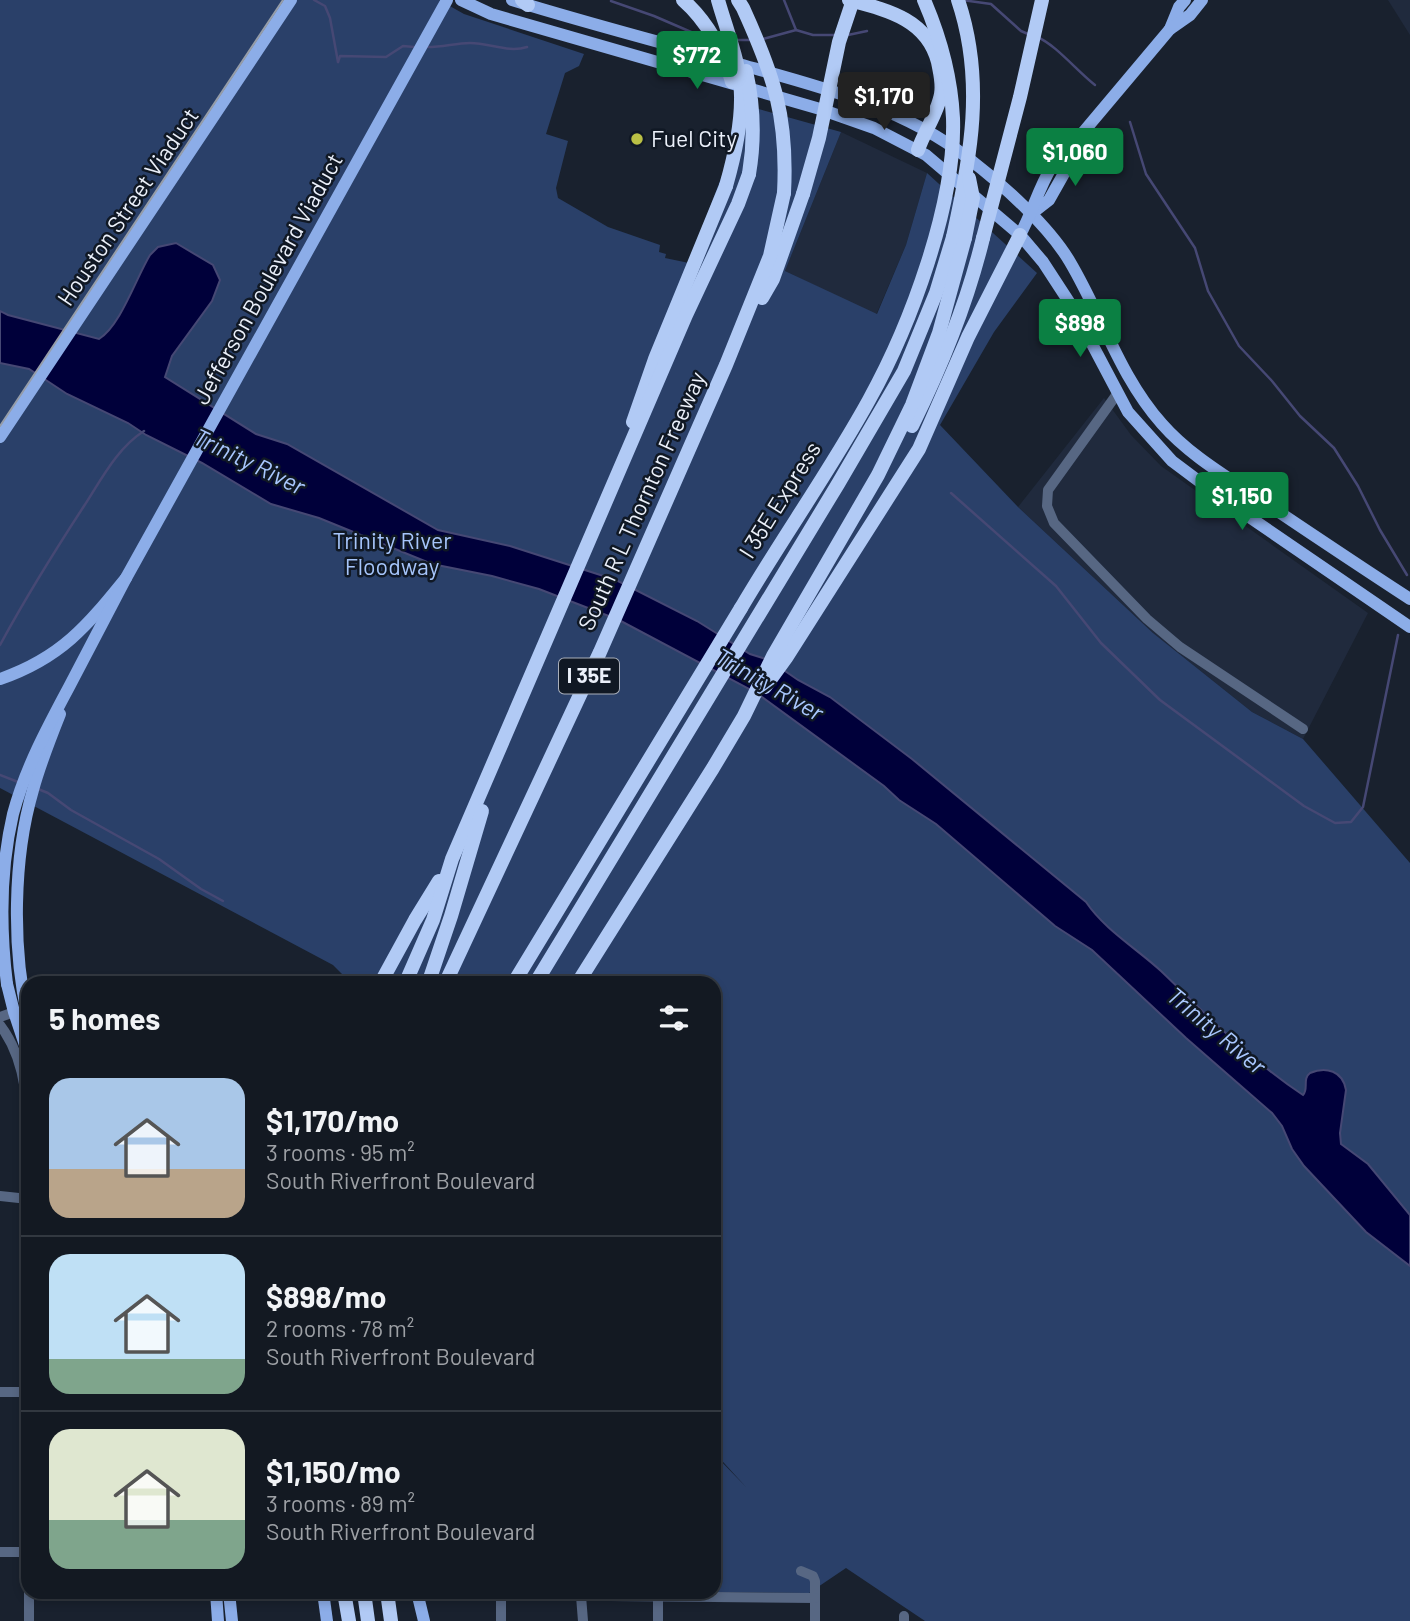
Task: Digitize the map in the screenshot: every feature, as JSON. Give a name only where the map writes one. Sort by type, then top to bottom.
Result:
[{"type":"highway","points":[[683,0],[706,26],[730,73],[737,99],[741,136],[738,204]]},
{"type":"highway","points":[[408,976],[433,920],[452,859],[749,174],[753,152],[752,97],[744,61],[732,37],[706,0]]},
{"type":"highway","points":[[623,461],[636,411],[726,186],[735,152],[742,99],[738,69],[718,0]]},
{"type":"highway","name":"I 35E","points":[[737,341],[770,256],[781,212],[785,172],[779,102],[769,66],[738,0]]},
{"type":"highway","points":[[737,341],[773,279],[803,194],[851,0],[892,12],[914,24],[934,48],[941,77],[941,93],[918,150]]},
{"type":"highway","name":"I 35E Express","points":[[518,976],[776,548],[863,410],[903,331],[936,233],[951,156],[953,119],[949,86],[943,51],[925,0]]},
{"type":"highway","points":[[916,406],[939,333],[959,238],[968,173],[974,93],[971,56],[958,0]]},
{"type":"highway","points":[[744,716],[772,656],[888,474],[916,406],[966,300],[1020,97],[1042,0]]},
{"type":"highway","points":[[583,976],[744,716],[786,658],[919,449],[979,315],[1020,235]]},
{"type":"highway","points":[[540,976],[880,414],[904,371],[959,238]]},
{"type":"highway","name":"South R L Thornton Freeway","points":[[449,976],[600,652],[737,341]]},
{"type":"highway","points":[[431,976],[460,887],[477,822],[527,706],[544,645]]},
{"type":"highway","points":[[384,976],[452,859]]},
{"type":"highway","points":[[587,976],[597,955]]},
{"type":"highway","points":[[345,1599],[349,1621]]},
{"type":"highway","points":[[365,1599],[368,1621]]},
{"type":"highway","points":[[388,1599],[391,1621]]},
{"type":"main road","name":"Houston Street Viaduct","points":[[0,437],[291,0]]},
{"type":"main road","name":"Jefferson Boulevard Viaduct","points":[[126,578],[447,0]]},
{"type":"main road","points":[[461,0],[491,14],[757,90],[861,123],[918,150],[1020,235],[1054,278],[1073,308],[1116,394],[1140,427],[1172,461],[1410,627]]},
{"type":"main road","points":[[512,0],[812,85],[883,110],[925,130],[970,159],[1031,214],[1057,243],[1069,260],[1131,383],[1160,422],[1190,452],[1410,599]]},
{"type":"main road","points":[[1170,29],[1179,7],[1185,0]]},
{"type":"main road","points":[[1020,235],[1031,214],[1038,190],[1063,148],[1080,136],[1170,29],[1190,15],[1202,0]]},
{"type":"main road","points":[[723,82],[740,75],[752,75],[812,85]]},
{"type":"main road","points":[[861,123],[879,116],[883,110]]},
{"type":"main road","points":[[1073,308],[1090,300]]},
{"type":"main road","points":[[1116,394],[1131,383]]},
{"type":"main road","points":[[1341,579],[1353,561]]},
{"type":"main road","points":[[0,679],[36,664],[68,643],[94,618],[126,578]]},
{"type":"main road","points":[[21,1033],[7,984],[1,908],[7,844],[23,783],[39,744],[126,578]]},
{"type":"main road","points":[[21,981],[18,892],[24,833],[41,761],[72,681]]},
{"type":"main road","points":[[216,1599],[218,1621]]},
{"type":"main road","points":[[230,1599],[232,1621]]},
{"type":"main road","points":[[324,1599],[327,1621]]},
{"type":"main road","points":[[419,1599],[424,1621]]},
{"type":"street","points":[[1116,394],[1048,490],[1047,506],[1055,523],[1147,619],[1180,648],[1303,729]]},
{"type":"street","points":[[0,915],[19,915]]},
{"type":"street","points":[[0,1017],[14,1012]]},
{"type":"street","points":[[0,1024],[21,1066]]},
{"type":"street","points":[[0,1196],[21,1198]]},
{"type":"street","points":[[0,1392],[21,1392]]},
{"type":"street","points":[[0,1552],[21,1552]]},
{"type":"street","points":[[801,1571],[813,1576],[815,1621]]},
{"type":"street","points":[[721,1596],[815,1598]]},
{"type":"street","points":[[29,1599],[29,1621]]},
{"type":"street","points":[[501,1599],[502,1621]]},
{"type":"street","points":[[580,1599],[583,1621]]},
{"type":"street","points":[[658,1599],[658,1621]]},
{"type":"shaded area","points":[[1388,0],[1410,0],[1410,35]]},
{"type":"shaded area","points":[[841,132],[927,173],[906,245],[876,315],[785,271]]},
{"type":"shaded area","points":[[1104,398],[1131,435],[1161,466],[1368,613],[1303,739],[1252,712],[1153,633],[1018,507]]},
{"type":"green space","name":"Trinity River Floodway","points":[[0,0],[439,0],[464,14],[584,54],[579,66],[565,73],[546,134],[568,141],[556,188],[558,198],[608,227],[660,245],[659,252],[666,254],[665,258],[689,263],[727,162],[737,103],[841,132],[785,271],[877,314],[906,245],[927,173],[1037,273],[994,332],[940,425],[1018,507],[1153,633],[1252,712],[1303,739],[1410,863],[1410,1621],[925,1621],[846,1568],[809,1593],[721,1592],[721,1461],[746,1487],[721,1460],[721,976],[344,976],[333,965],[0,788]]},
{"type":"water","name":"Trinity River","points":[[176,243],[213,265],[220,280],[212,301],[172,356],[165,377],[256,434],[287,444],[438,530],[510,546],[616,580],[697,621],[750,654],[769,660],[830,697],[912,759],[1086,902],[1111,930],[1161,971],[1247,1052],[1284,1081],[1303,1095],[1306,1078],[1310,1073],[1328,1070],[1338,1074],[1346,1090],[1341,1144],[1368,1164],[1410,1215],[1410,1266],[1366,1232],[1304,1166],[1272,1113],[1186,1038],[1092,950],[1055,926],[936,824],[899,800],[884,786],[755,692],[619,620],[539,589],[432,564],[319,518],[271,504],[128,423],[67,394],[29,369],[0,363],[0,311],[99,339],[121,312],[150,255],[158,247]]},
{"type":"waterway","points":[[314,0],[325,6],[330,18],[338,62]]},
{"type":"waterway","points":[[763,39],[796,30],[784,0]]},
{"type":"waterway","points":[[962,0],[991,4],[1028,34]]},
{"type":"waterway","points":[[611,1],[708,37]]},
{"type":"waterway","points":[[796,30],[813,35],[834,35]]},
{"type":"waterway","points":[[848,35],[867,31]]},
{"type":"waterway","points":[[1037,37],[1059,52],[1095,85]]},
{"type":"waterway","points":[[735,40],[750,40]]},
{"type":"waterway","points":[[424,47],[470,43],[513,49],[527,47]]},
{"type":"waterway","points":[[338,62],[340,56],[386,57],[403,46],[414,47]]},
{"type":"waterway","points":[[1130,122],[1146,174],[1195,248],[1208,291],[1239,346],[1300,416],[1334,448],[1407,575]]},
{"type":"waterway","points":[[0,645],[103,475],[126,446],[144,431]]},
{"type":"waterway","points":[[951,493],[1056,586],[1101,643],[1160,700],[1304,806],[1335,823],[1351,822],[1363,807],[1398,635]]},
{"type":"waterway","points":[[0,775],[18,782]]},
{"type":"waterway","points":[[38,789],[159,859],[223,901]]},
{"type":"tram line","points":[[0,426],[283,0]]},
{"type":"place","name":"Fuel City","points":[[637,139]]}]
